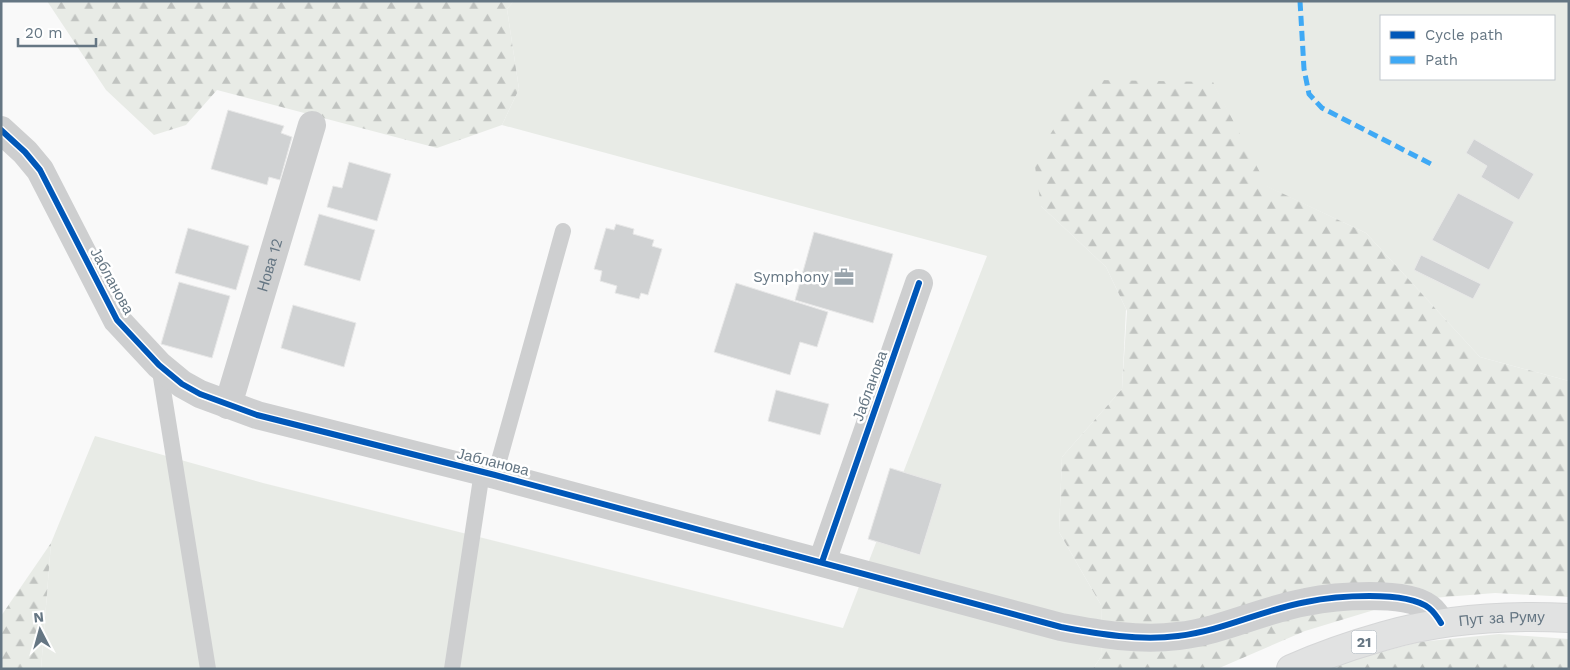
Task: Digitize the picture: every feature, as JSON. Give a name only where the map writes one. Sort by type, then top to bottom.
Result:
[{"type":"main road","name":"Пут за Руму","points":[[1291,669],[1337,650],[1386,635],[1441,623],[1539,616],[1569,618]]},
{"type":"street","name":"Нова 12","points":[[228,405],[312,125]]},
{"type":"street","name":"Јабланова","points":[[1,130],[25,152],[40,170],[118,320],[159,365],[182,384],[200,394],[256,415],[489,473],[822,562],[920,283]]},
{"type":"street","points":[[822,562],[1061,627],[1121,636],[1177,636],[1206,632],[1306,602],[1390,596],[1403,598],[1429,608],[1441,623]]},
{"type":"lane","points":[[452,669],[489,473],[563,231]]},
{"type":"lane","points":[[159,365],[208,669]]},
{"type":"green space","points":[[47,1],[514,1],[507,9],[519,89],[502,125],[437,148],[217,90],[186,125],[154,135],[106,90]]},
{"type":"green space","points":[[514,1],[1569,1],[1569,381],[1480,357],[1366,233],[1266,186],[1213,83],[1041,206],[1106,267],[1126,309],[1122,389],[1062,457],[1059,532],[1101,605],[1102,655],[1093,669],[41,669],[51,543],[95,436],[263,483],[843,628],[987,256],[502,125],[519,89],[507,9]]},
{"type":"green space","points":[[1096,80],[1213,82],[1267,186],[1366,233],[1480,357],[1569,381],[1569,597],[1495,593],[1407,600],[1305,631],[1217,669],[1093,669],[1102,655],[1101,605],[1059,532],[1062,457],[1122,389],[1127,311],[1106,267],[1041,206],[1034,160],[1075,95]]},
{"type":"green space","points":[[51,543],[41,669],[1,669],[1,616]]},
{"type":"green space","points":[[1499,634],[1569,639],[1569,669],[1317,669],[1419,642]]},
{"type":"building","points":[[228,110],[284,126],[281,133],[292,137],[280,180],[269,177],[267,185],[211,169]]},
{"type":"building","points":[[1474,139],[1534,174],[1519,200],[1481,177],[1487,166],[1466,153]]},
{"type":"building","points":[[349,162],[391,174],[377,221],[327,207],[333,186],[342,188]]},
{"type":"building","points":[[1458,193],[1514,222],[1489,270],[1432,240]]},
{"type":"building","points":[[319,214],[375,230],[360,281],[304,265]]},
{"type":"building","points":[[616,224],[634,229],[633,234],[654,240],[652,246],[662,249],[648,295],[641,293],[639,299],[615,293],[617,286],[600,281],[602,271],[594,269],[606,228],[614,230]]},
{"type":"building","points":[[188,228],[249,246],[236,290],[175,273]]},
{"type":"building","name":"Symphony","points":[[814,232],[893,254],[873,323],[795,300]]},
{"type":"building","points":[[1421,255],[1481,284],[1473,299],[1414,270]]},
{"type":"building","points":[[179,282],[230,296],[212,358],[161,344]]},
{"type":"building","points":[[736,283],[828,312],[817,347],[800,342],[790,375],[714,352]]},
{"type":"building","points":[[293,305],[356,323],[344,367],[281,348]]},
{"type":"building","points":[[776,390],[829,404],[820,435],[768,421]]},
{"type":"building","points":[[890,468],[942,484],[920,555],[868,539]]},
{"type":"marked path","points":[[1300,1],[1304,69],[1309,94],[1322,108],[1433,165]]},
{"type":"cycle path","points":[[1,130],[25,152],[40,170],[117,320],[159,365],[182,384],[200,394],[257,415],[495,475],[1075,630],[1149,638],[1178,636],[1210,630],[1306,602],[1369,596],[1418,602],[1429,608],[1441,623]]},
{"type":"cycle path","points":[[822,562],[919,283]]},
{"type":"place","name":"Symphony","points":[[844,277]]}]
